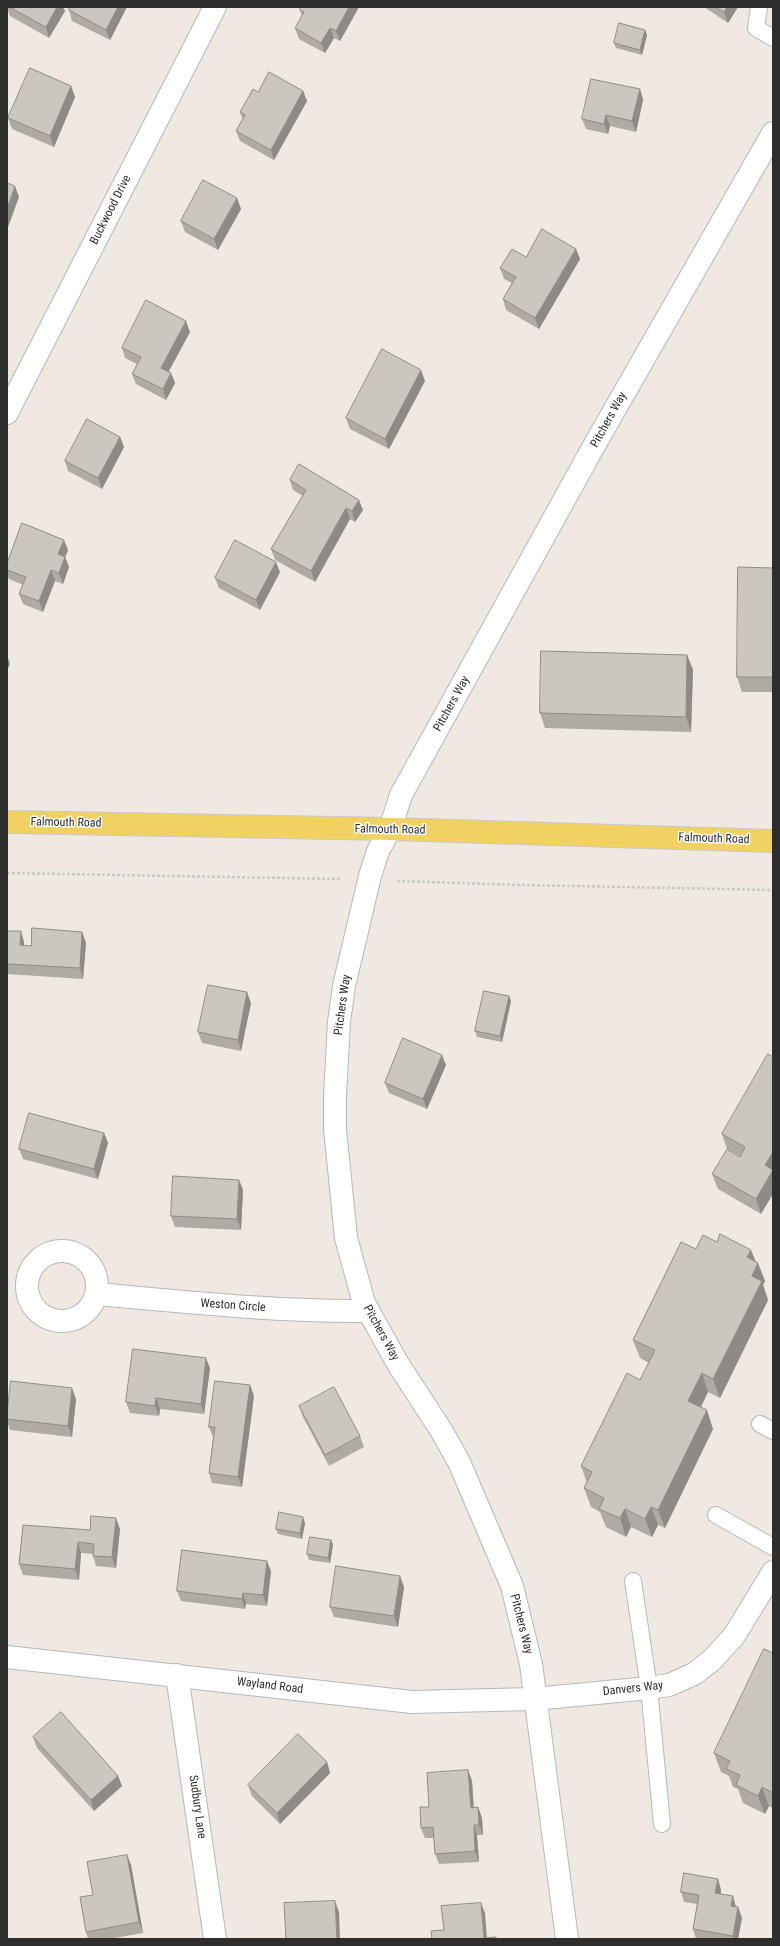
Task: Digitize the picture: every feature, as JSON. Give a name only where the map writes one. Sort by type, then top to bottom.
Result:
[{"type":"main road","name":"Buckwood Drive","points":[[7,413],[215,7]]},
{"type":"main road","name":"Pitchers Way","points":[[567,1939],[534,1699],[531,1664],[524,1630],[512,1586],[459,1462],[441,1430],[398,1364],[364,1303],[346,1238],[335,1129],[335,1096],[344,986],[370,876],[378,851],[390,829],[401,795],[527,565],[773,133]]},
{"type":"main road","name":"Falmouth Road","points":[[7,822],[390,829],[773,841]]},
{"type":"main road","name":"Weston Circle","points":[[97,1294],[227,1306],[325,1311],[369,1311]]},
{"type":"main road","name":"Danvers Way","points":[[534,1699],[669,1685],[694,1674],[712,1660],[734,1636],[773,1572]]},
{"type":"main road","name":"Wayland Road","points":[[7,1657],[412,1702],[534,1699]]},
{"type":"main road","name":"Sudbury Lane","points":[[177,1675],[215,1939]]},
{"type":"lane","points":[[759,7],[756,28],[773,38]]},
{"type":"lane","points":[[716,1515],[773,1547]]},
{"type":"lane","points":[[633,1581],[649,1688],[662,1824]]},
{"type":"path","points":[[7,873],[325,879]]},
{"type":"path","points":[[408,881],[773,890]]},
{"type":"building","points":[[10,7],[57,7],[46,27]]},
{"type":"building","points":[[70,7],[118,7],[106,30],[69,10]]},
{"type":"building","points":[[301,7],[349,7],[336,31],[330,28],[321,43],[295,28],[304,12],[300,10]]},
{"type":"building","points":[[716,7],[727,7],[724,12]]},
{"type":"building","points":[[619,23],[645,30],[640,50],[614,43]]},
{"type":"building","points":[[30,68],[71,86],[50,136],[8,118]]},
{"type":"building","points":[[269,72],[303,91],[271,150],[236,131],[245,115],[240,112],[253,89],[258,92]]},
{"type":"building","points":[[591,79],[640,89],[632,121],[606,115],[604,124],[582,119]]},
{"type":"building","points":[[203,180],[237,198],[214,239],[181,221]]},
{"type":"building","points":[[7,183],[15,186],[7,209]]},
{"type":"building","points":[[542,229],[576,249],[535,318],[503,299],[516,277],[500,268],[512,249],[526,257]]},
{"type":"building","points":[[146,300],[186,321],[161,368],[171,373],[163,389],[132,374],[141,357],[122,348]]},
{"type":"building","points":[[382,349],[421,370],[385,439],[346,418]]},
{"type":"building","points":[[87,419],[120,437],[98,478],[65,461]]},
{"type":"building","points":[[299,464],[359,500],[352,511],[346,508],[311,571],[271,549],[306,490],[290,480]]},
{"type":"building","points":[[22,523],[64,540],[58,554],[65,557],[59,573],[51,570],[39,601],[19,594],[26,577],[7,570],[7,564]]},
{"type":"building","points":[[235,540],[276,562],[256,600],[215,578]]},
{"type":"building","points":[[738,567],[773,568],[773,677],[737,677]]},
{"type":"building","points":[[541,651],[687,655],[686,717],[540,713]]},
{"type":"building","points":[[32,928],[82,932],[80,968],[7,964],[7,931],[21,931],[20,945],[31,946]]},
{"type":"building","points":[[208,985],[247,992],[238,1040],[198,1032]]},
{"type":"building","points":[[484,991],[509,996],[500,1036],[475,1031]]},
{"type":"building","points":[[403,1038],[442,1055],[423,1099],[385,1083]]},
{"type":"building","points":[[768,1054],[773,1057],[773,1152],[765,1165],[773,1170],[756,1199],[712,1174],[727,1149],[740,1157],[745,1147],[722,1134]]},
{"type":"building","points":[[29,1113],[104,1133],[94,1169],[19,1149]]},
{"type":"building","points":[[173,1176],[239,1180],[237,1219],[171,1216]]},
{"type":"building","points":[[720,1234],[751,1250],[747,1257],[758,1263],[752,1276],[762,1281],[713,1379],[702,1373],[688,1401],[707,1410],[658,1510],[651,1507],[645,1519],[625,1509],[620,1518],[599,1509],[604,1498],[584,1488],[592,1472],[581,1466],[627,1373],[640,1380],[655,1350],[633,1340],[681,1242],[696,1249],[703,1235],[717,1242]]},
{"type":"building","points":[[133,1349],[206,1358],[201,1404],[156,1398],[155,1406],[126,1402]]},
{"type":"building","points":[[11,1381],[72,1388],[68,1426],[7,1419]]},
{"type":"building","points":[[215,1381],[250,1385],[238,1477],[209,1473],[215,1427],[209,1427]]},
{"type":"building","points":[[334,1387],[360,1436],[325,1455],[299,1406]]},
{"type":"building","points":[[279,1512],[303,1517],[300,1533],[276,1529]]},
{"type":"building","points":[[91,1516],[116,1518],[112,1557],[93,1556],[94,1544],[78,1542],[75,1569],[19,1564],[23,1525],[90,1530]]},
{"type":"building","points":[[310,1537],[331,1540],[328,1558],[307,1554]]},
{"type":"building","points":[[182,1550],[267,1561],[263,1595],[243,1593],[242,1599],[177,1591]]},
{"type":"building","points":[[336,1566],[400,1576],[394,1616],[330,1607]]},
{"type":"building","points":[[764,1649],[773,1653],[773,1793],[762,1787],[758,1796],[736,1785],[740,1775],[726,1769],[730,1761],[714,1753]]},
{"type":"building","points":[[61,1712],[118,1776],[91,1800],[33,1737]]},
{"type":"building","points":[[298,1734],[327,1762],[277,1813],[248,1785]]},
{"type":"building","points":[[468,1770],[471,1808],[478,1807],[479,1825],[474,1825],[475,1851],[435,1854],[433,1827],[421,1828],[420,1807],[429,1807],[427,1773]]},
{"type":"building","points":[[127,1855],[139,1922],[86,1932],[80,1897],[93,1895],[87,1862]]},
{"type":"building","points":[[684,1873],[718,1879],[715,1893],[733,1896],[731,1906],[738,1907],[733,1936],[693,1929],[699,1895],[681,1892]]},
{"type":"building","points":[[335,1901],[337,1939],[286,1939],[284,1903]]},
{"type":"building","points":[[481,1903],[484,1938],[496,1937],[496,1939],[432,1939],[431,1931],[444,1930],[441,1906]]}]
